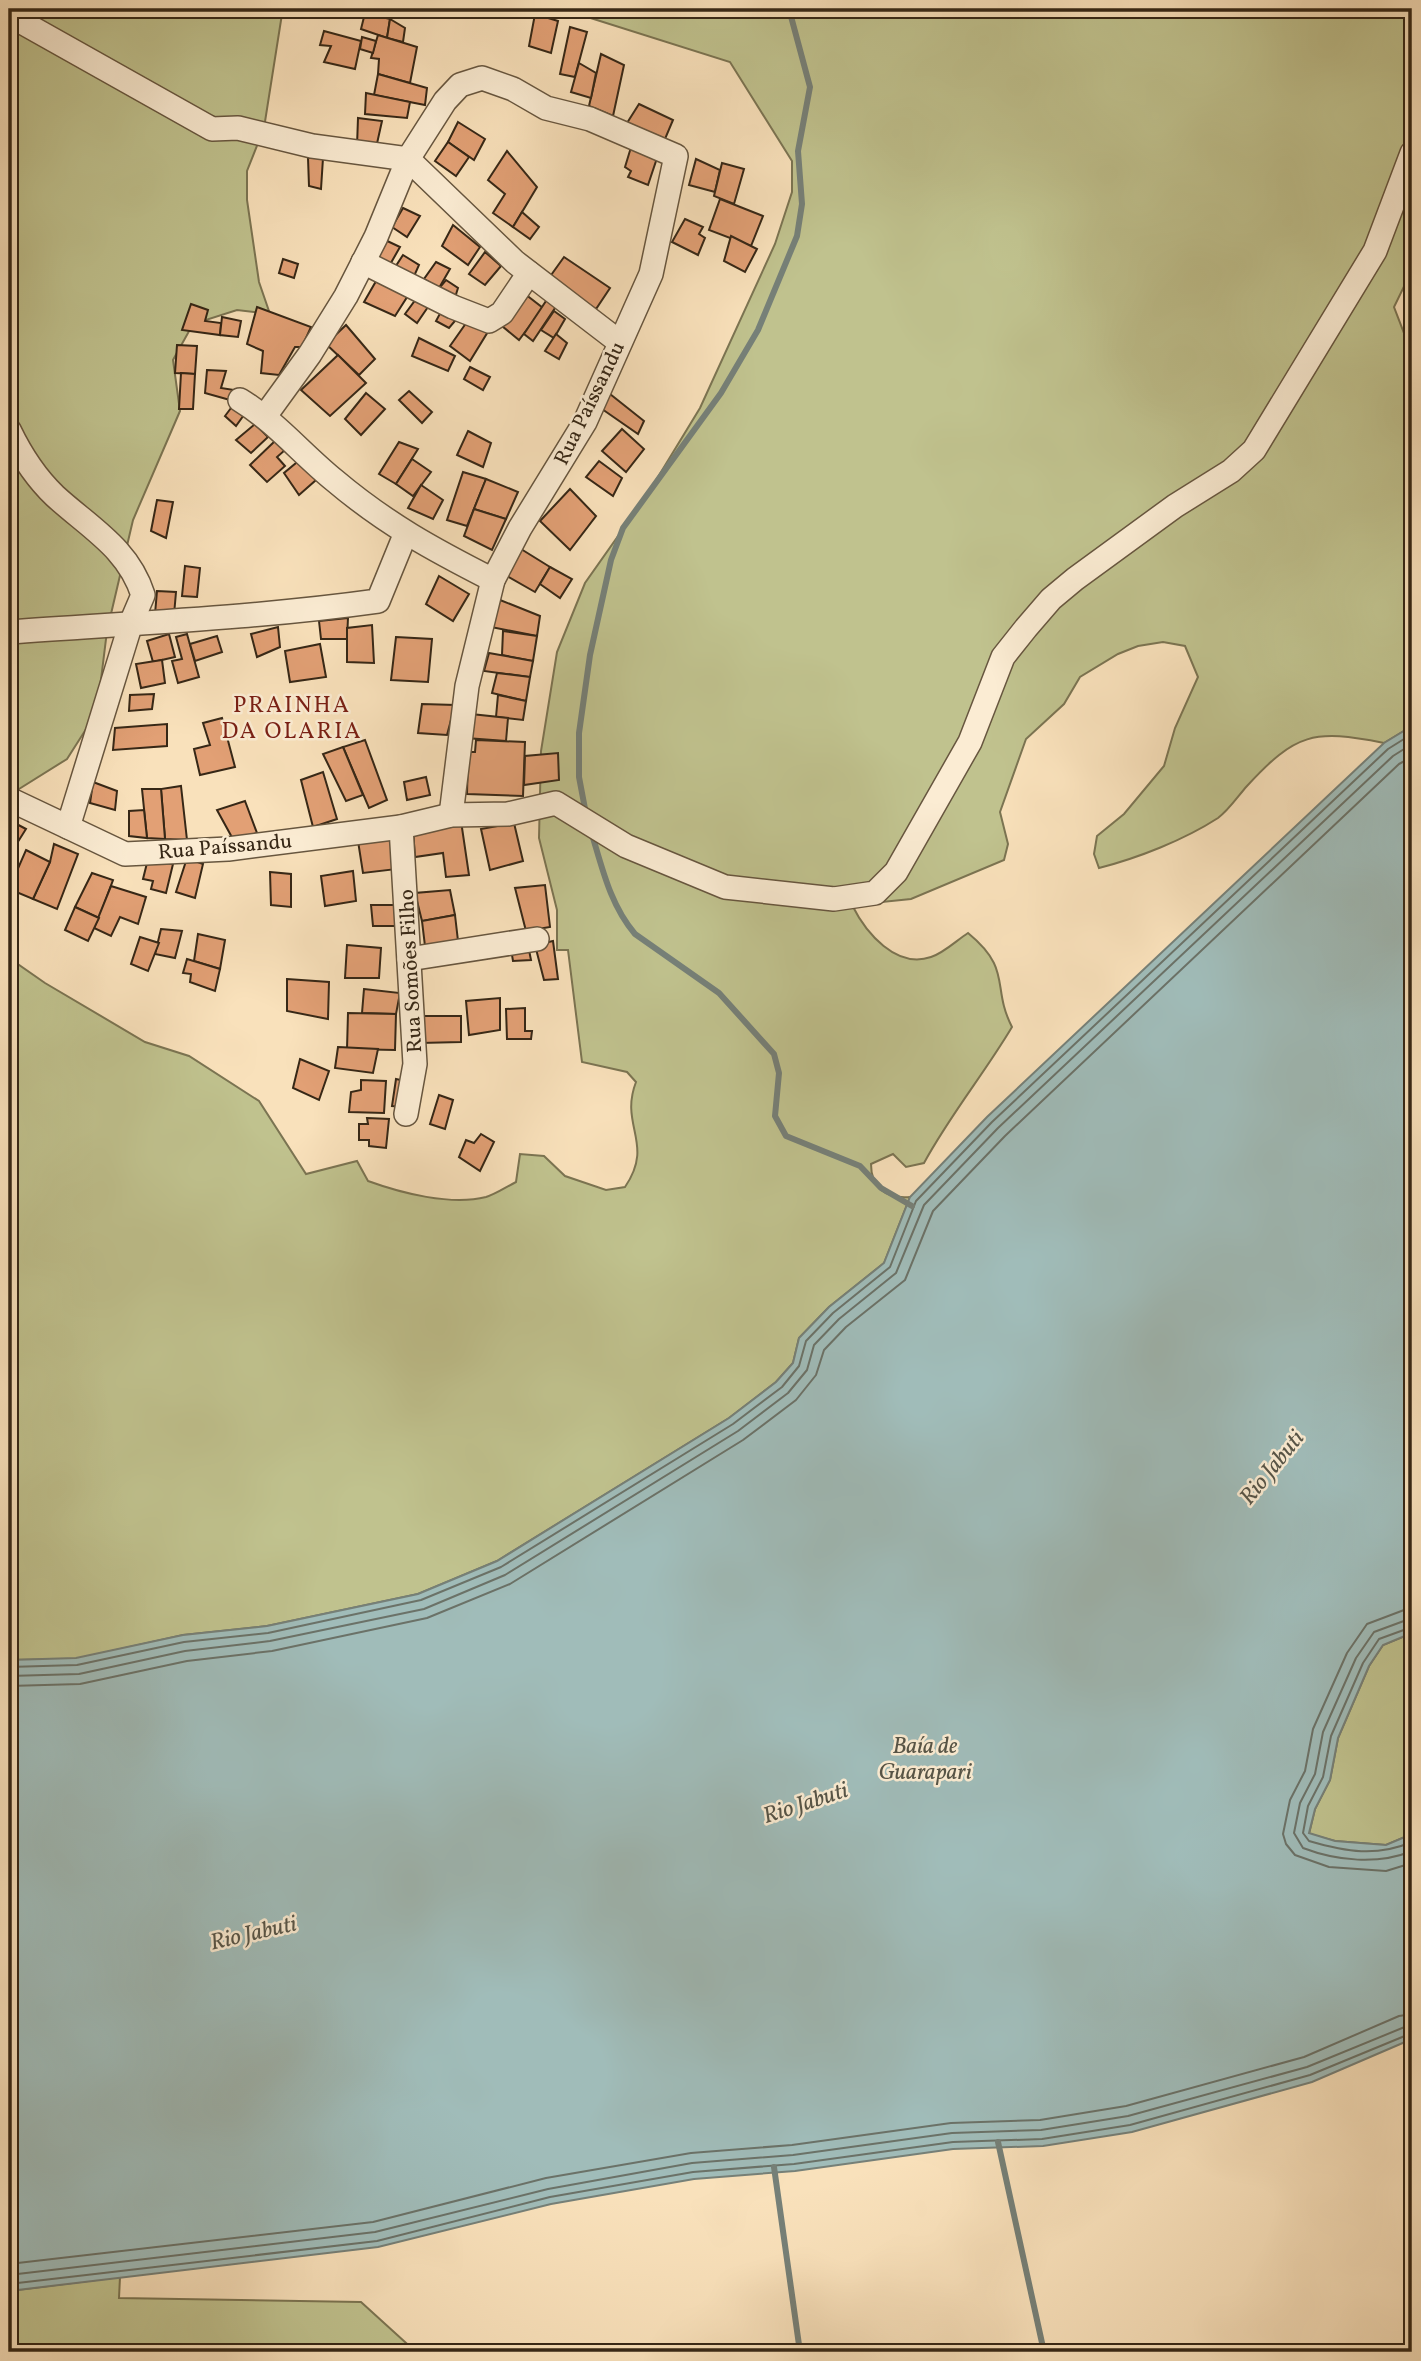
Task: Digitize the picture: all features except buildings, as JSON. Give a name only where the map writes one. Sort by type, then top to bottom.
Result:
[{"type":"street","points":[[9,15],[212,129],[237,128],[312,146],[408,159],[529,273],[618,341]]},
{"type":"street","name":"Rua Paíssandu","points":[[408,159],[460,85],[482,78],[513,89],[546,108],[590,120],[676,156],[651,274],[618,341],[585,422],[520,528],[493,580],[467,686],[451,816]]},
{"type":"street","name":"Rua Paíssandu","points":[[9,799],[125,853],[228,849],[401,827],[451,816],[508,814],[556,803],[626,846],[725,887],[834,899],[875,893],[896,872],[970,741],[1003,657],[1026,628],[1051,599],[1075,579],[1175,506],[1231,471],[1254,450],[1375,251],[1412,153]]},
{"type":"street","points":[[265,416],[310,354],[363,262],[408,159]]},
{"type":"street","points":[[363,262],[453,307],[489,321],[502,313],[529,273]]},
{"type":"street","points":[[240,400],[265,416],[334,480],[405,535],[493,580]]},
{"type":"street","points":[[9,430],[25,463],[54,494],[118,550],[136,572],[143,595],[131,623],[68,827]]},
{"type":"street","points":[[9,632],[298,612],[378,601],[405,535]]},
{"type":"street","name":"Rua Somões Filho","points":[[401,827],[415,1064],[406,1115]]},
{"type":"street","points":[[409,960],[537,939]]},
{"type":"green space","points":[[9,9],[274,9],[282,14],[264,128],[247,171],[247,200],[259,282],[270,314],[237,310],[193,324],[173,360],[180,411],[133,520],[107,631],[97,712],[67,759],[19,789],[9,787]]},
{"type":"green space","points":[[562,9],[1412,9],[1412,270],[1394,307],[1404,333],[1412,339],[1412,726],[1384,743],[1322,736],[1293,745],[1264,768],[1218,818],[1160,848],[1099,868],[1094,854],[1097,836],[1124,814],[1164,766],[1175,728],[1198,677],[1185,646],[1163,642],[1138,646],[1118,654],[1080,677],[1064,704],[1026,739],[1000,812],[1008,844],[1004,860],[911,899],[852,905],[874,937],[894,953],[906,958],[918,959],[936,955],[968,933],[982,946],[996,968],[1006,1013],[1012,1027],[924,1163],[906,1167],[893,1154],[871,1164],[877,1186],[887,1194],[910,1197],[884,1263],[829,1307],[799,1338],[793,1363],[776,1382],[729,1418],[497,1561],[418,1594],[267,1626],[183,1635],[76,1659],[9,1660],[9,958],[45,983],[145,1042],[189,1056],[259,1101],[306,1174],[357,1161],[368,1181],[411,1194],[457,1200],[486,1197],[516,1182],[520,1154],[544,1156],[565,1176],[606,1190],[625,1187],[633,1172],[637,1146],[631,1111],[636,1082],[627,1072],[582,1062],[568,950],[557,950],[557,910],[539,838],[541,751],[557,652],[585,583],[647,495],[700,408],[775,244],[792,192],[792,161],[730,62]]},
{"type":"green space","points":[[1412,1633],[1412,1834],[1386,1845],[1335,1841],[1309,1834],[1315,1809],[1330,1780],[1338,1738],[1369,1666],[1383,1645]]},
{"type":"green space","points":[[120,2277],[119,2298],[361,2302],[416,2352],[9,2352],[9,2291]]},
{"type":"water","name":"Baía de Guarapari","points":[[1412,726],[1412,1633],[1383,1645],[1369,1666],[1338,1738],[1330,1780],[1315,1809],[1309,1833],[1335,1841],[1386,1845],[1412,1834],[1412,2039],[1312,2082],[1132,2132],[1043,2146],[953,2149],[795,2171],[694,2179],[551,2204],[378,2247],[9,2291],[9,1660],[76,1658],[183,1635],[267,1626],[418,1594],[497,1561],[729,1418],[776,1382],[793,1363],[799,1338],[829,1307],[884,1263],[910,1197],[987,1117],[1384,743]]},
{"type":"waterway","points":[[586,814],[579,777],[579,733],[590,655],[611,560],[623,528],[721,393],[758,330],[797,236],[802,204],[798,151],[810,87],[789,9]]},
{"type":"waterway","points":[[591,831],[613,898],[635,934],[719,993],[774,1054],[779,1073],[775,1116],[786,1136],[860,1166],[881,1188],[912,1206]]},
{"type":"waterway","points":[[998,2142],[1044,2352]]},
{"type":"waterway","points":[[774,2167],[800,2352]]},
{"type":"district","name":"PRAINHA DA OLARIA","points":[[292,717]]},
{"type":"water label","name":"Rio Jabuti","points":[[1271,1467]]},
{"type":"water label","name":"Rio Jabuti","points":[[805,1802]]},
{"type":"water label","name":"Rio Jabuti","points":[[253,1932]]}]
